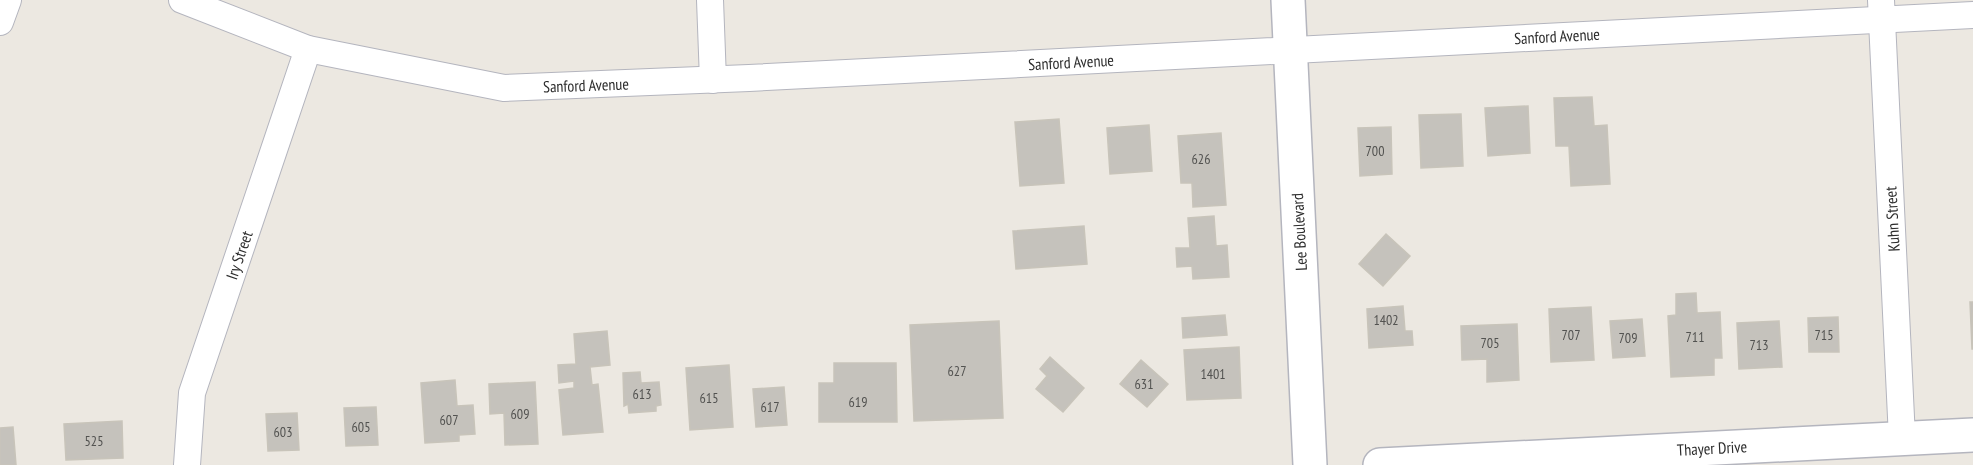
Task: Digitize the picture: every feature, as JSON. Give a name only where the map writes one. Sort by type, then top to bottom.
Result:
[{"type":"street","points":[[0,22],[8,0]]},
{"type":"street","name":"Sanford Avenue","points":[[182,0],[308,49],[504,88],[713,80],[1291,50],[1881,10],[1973,15]]},
{"type":"street","points":[[710,0],[713,80]]},
{"type":"street","name":"Lee Boulevard","points":[[1288,0],[1310,465]]},
{"type":"street","name":"Kuhn Street","points":[[1881,10],[1902,438]]},
{"type":"street","name":"Iry Street","points":[[187,465],[192,393],[308,49]]},
{"type":"street","name":"Thayer Drive","points":[[1380,465],[1973,435]]},
{"type":"building","points":[[1592,97],[1594,126],[1607,125],[1610,184],[1571,186],[1569,146],[1556,146],[1554,98]]},
{"type":"building","points":[[1528,106],[1530,153],[1488,156],[1485,108]]},
{"type":"building","points":[[1461,114],[1463,166],[1421,168],[1419,115]]},
{"type":"building","points":[[1059,119],[1064,183],[1020,186],[1015,122]]},
{"type":"building","points":[[1149,125],[1152,171],[1110,174],[1107,128]]},
{"type":"building","points":[[1391,127],[1392,174],[1360,176],[1358,128]]},
{"type":"building","points":[[1221,133],[1226,205],[1193,207],[1192,183],[1181,183],[1178,136]]},
{"type":"building","points":[[1214,216],[1216,246],[1227,245],[1229,277],[1193,279],[1192,266],[1177,267],[1176,248],[1190,248],[1188,218]]},
{"type":"building","points":[[1084,226],[1087,264],[1016,269],[1013,231]]},
{"type":"building","points":[[1386,234],[1410,256],[1383,286],[1359,264]]},
{"type":"building","points":[[1696,293],[1697,313],[1720,312],[1722,358],[1714,358],[1714,375],[1671,377],[1668,316],[1676,315],[1676,294]]},
{"type":"building","points":[[1970,302],[1973,302],[1973,349],[1972,349]]},
{"type":"building","points":[[1403,306],[1405,331],[1412,331],[1413,345],[1369,348],[1367,309]]},
{"type":"building","points":[[1591,307],[1594,360],[1551,362],[1549,309]]},
{"type":"building","points":[[1225,315],[1227,335],[1183,338],[1182,318]]},
{"type":"building","points":[[1838,317],[1839,352],[1809,352],[1808,318]]},
{"type":"building","points":[[1642,319],[1645,356],[1613,358],[1610,321]]},
{"type":"building","points":[[999,321],[1003,418],[914,421],[910,325]]},
{"type":"building","points":[[1779,321],[1782,367],[1739,369],[1737,323]]},
{"type":"building","points":[[1517,324],[1519,380],[1487,382],[1487,359],[1462,360],[1461,326]]},
{"type":"building","points":[[607,331],[610,365],[590,367],[592,385],[598,384],[603,432],[563,435],[559,390],[574,388],[574,381],[559,383],[558,365],[576,364],[574,334]]},
{"type":"building","points":[[1239,347],[1241,398],[1187,400],[1184,350]]},
{"type":"building","points":[[1050,357],[1084,388],[1063,412],[1036,389],[1047,376],[1040,369]]},
{"type":"building","points":[[1141,360],[1168,384],[1147,407],[1120,384]]},
{"type":"building","points":[[834,363],[896,363],[897,422],[819,422],[819,383],[834,383]]},
{"type":"building","points":[[729,365],[733,427],[690,430],[686,368]]},
{"type":"building","points":[[640,372],[641,383],[659,382],[661,405],[656,406],[656,411],[629,413],[628,404],[624,406],[623,373]]},
{"type":"building","points":[[455,380],[457,406],[473,405],[475,434],[459,435],[459,441],[425,443],[421,383]]},
{"type":"building","points":[[535,382],[538,444],[505,445],[504,413],[490,414],[489,384]]},
{"type":"building","points":[[784,387],[787,425],[756,427],[753,389]]},
{"type":"building","points":[[376,407],[378,445],[346,446],[344,408]]},
{"type":"building","points":[[297,413],[299,450],[268,451],[266,414]]},
{"type":"building","points":[[122,421],[123,458],[66,460],[64,424]]},
{"type":"building","points":[[13,427],[16,465],[0,465],[0,428]]}]
